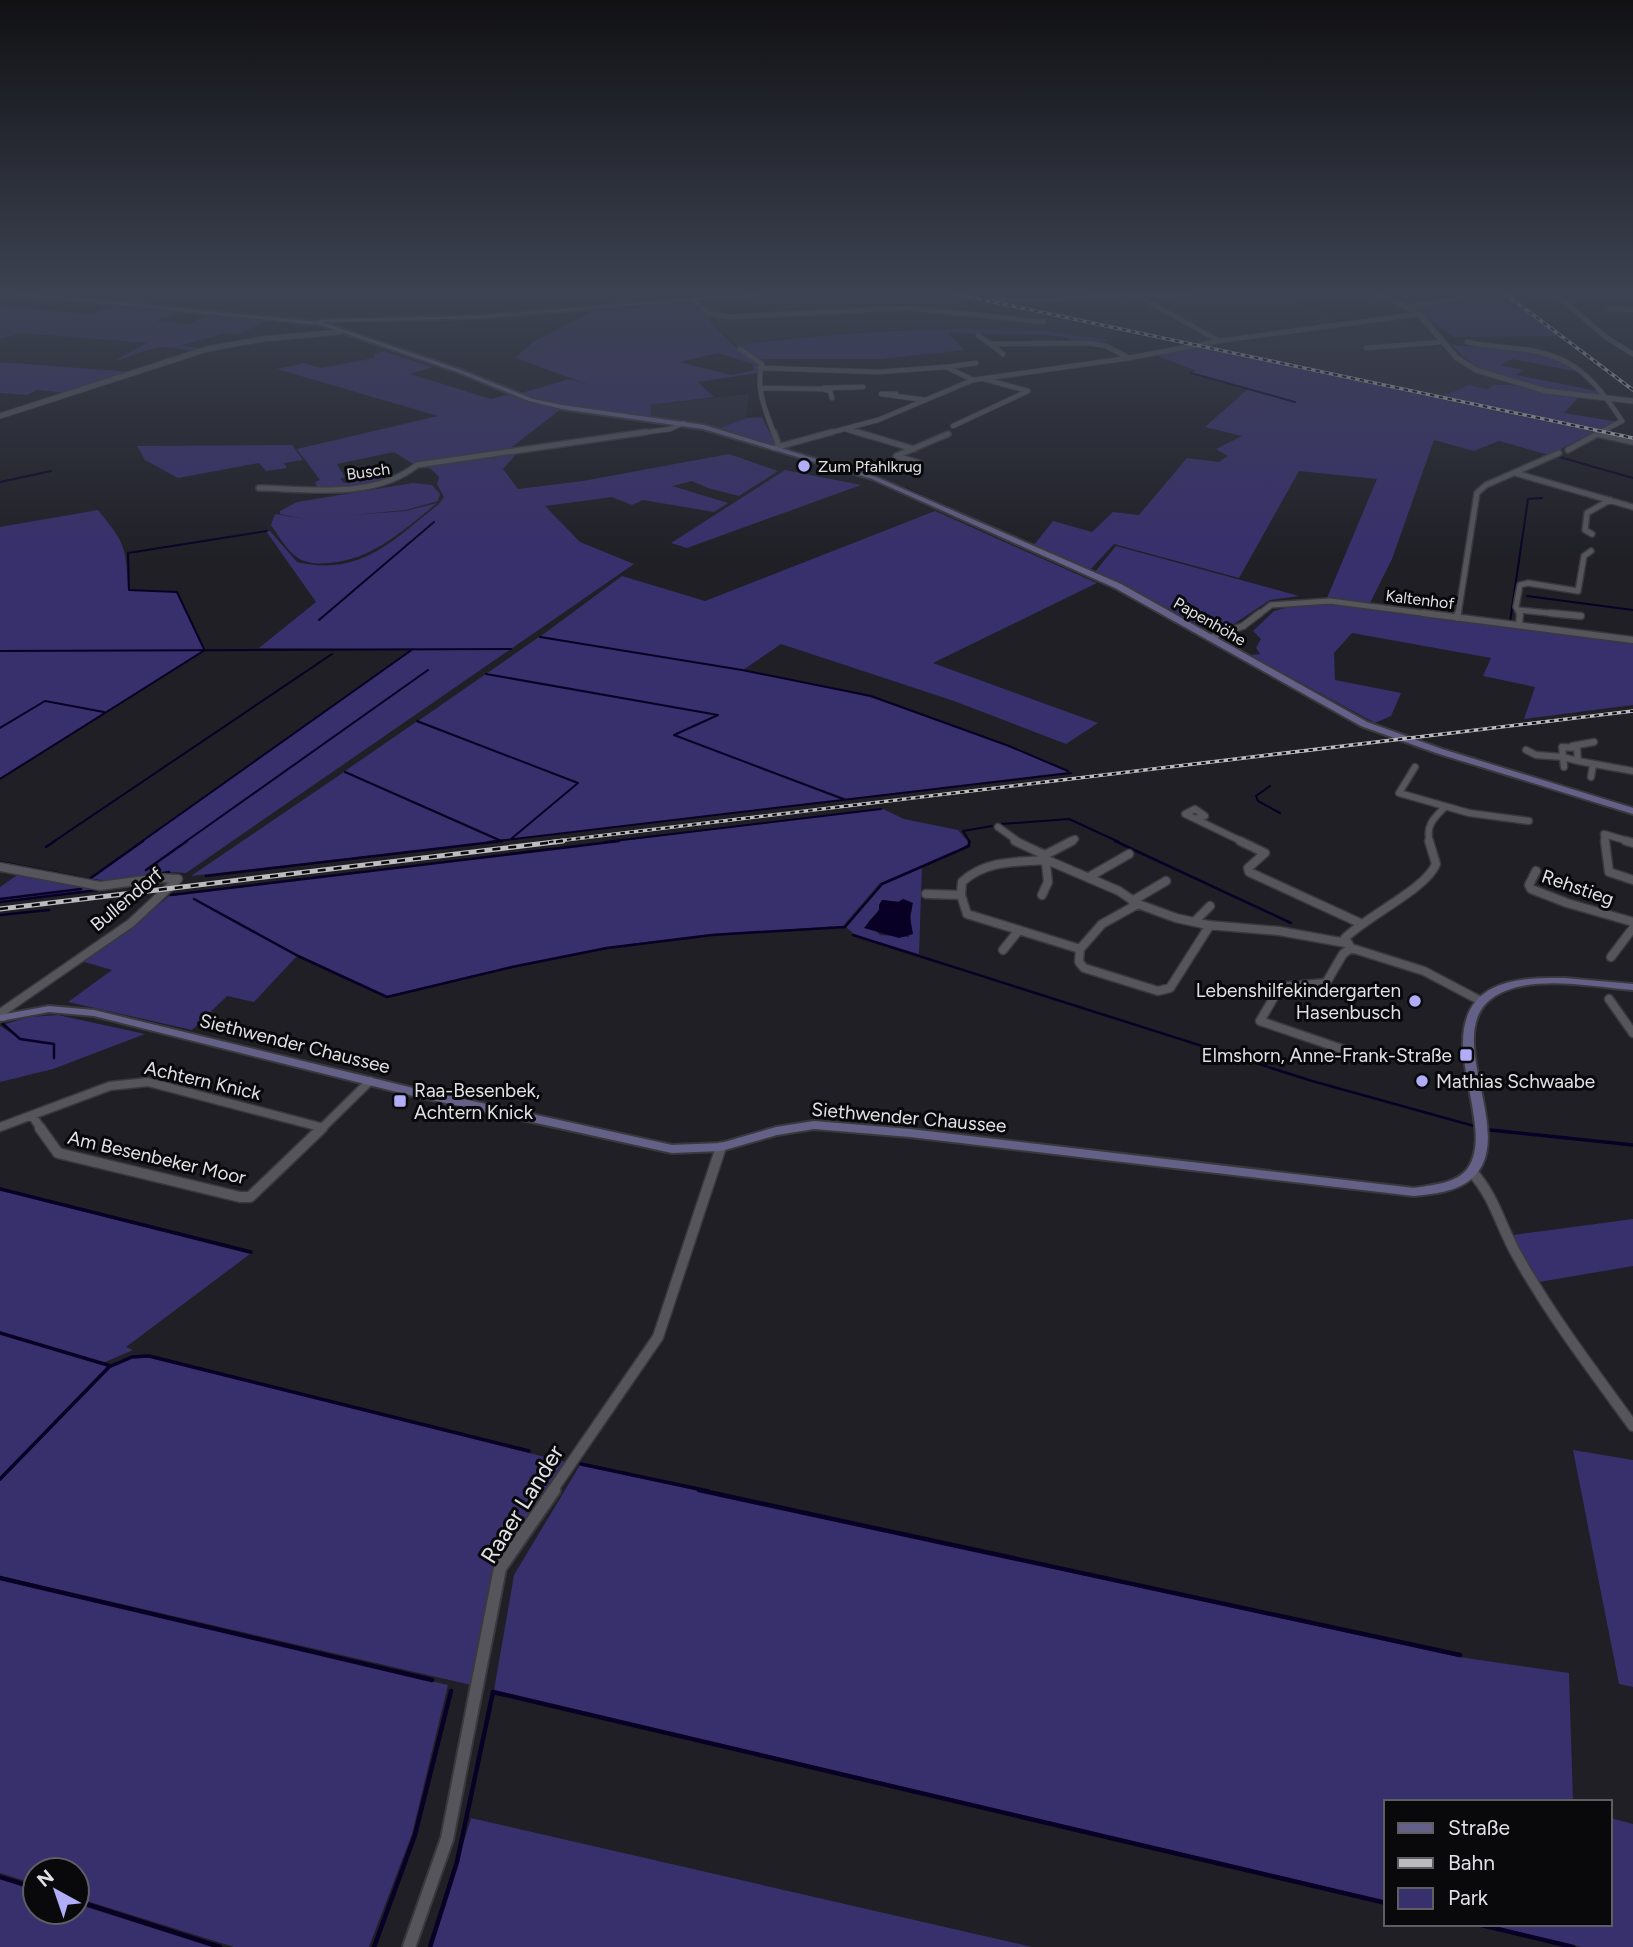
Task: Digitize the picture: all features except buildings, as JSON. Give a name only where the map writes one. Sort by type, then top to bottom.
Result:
[{"type":"main road","name":"Papenhöhe","points":[[482,381],[531,400],[562,407],[684,423],[724,432],[895,486],[1118,586],[1212,637],[1322,703],[1364,724],[1439,751],[1633,811]]},
{"type":"main road","points":[[1472,1172],[1483,1146],[1469,1024],[1472,1009],[1479,1000],[1500,988],[1531,983],[1633,987]]},
{"type":"main road","name":"Siethwender Chaussee","points":[[21,1013],[49,1009],[93,1013],[370,1081],[673,1149],[721,1147],[776,1131],[814,1125],[1414,1192],[1443,1188],[1472,1172]]},
{"type":"main road","name":"Bullendorf","points":[[1,1018],[21,1013]]},
{"type":"street","points":[[0,416],[109,381]]},
{"type":"street","points":[[761,381],[767,416],[778,444],[782,446]]},
{"type":"street","points":[[774,448],[878,420],[971,381]]},
{"type":"street","points":[[953,426],[1028,391],[991,381]]},
{"type":"street","points":[[1505,381],[1546,391],[1633,401]]},
{"type":"street","points":[[1567,450],[1622,421],[1593,381]]},
{"type":"street","points":[[761,388],[863,387]]},
{"type":"street","points":[[823,389],[830,391],[832,398]]},
{"type":"street","points":[[896,394],[925,400]]},
{"type":"street","name":"Busch","points":[[259,488],[340,487],[388,483],[403,478],[417,465],[670,429],[684,423]]},
{"type":"street","points":[[845,430],[914,449]]},
{"type":"street","points":[[919,463],[896,456],[948,434]]},
{"type":"street","points":[[1597,434],[1633,442]]},
{"type":"street","points":[[1457,618],[1476,493],[1481,488],[1559,453]]},
{"type":"street","points":[[1515,472],[1633,506]]},
{"type":"street","points":[[1592,534],[1585,530],[1587,513],[1610,500]]},
{"type":"street","points":[[1519,625],[1519,610],[1516,607],[1520,585],[1578,591],[1584,556],[1591,551]]},
{"type":"street","name":"Kaltenhof","points":[[1212,637],[1243,626],[1271,605],[1284,602],[1330,601],[1633,640]]},
{"type":"street","points":[[1519,610],[1581,617]]},
{"type":"street","points":[[1564,767],[1562,747],[1594,742]]},
{"type":"street","points":[[1572,746],[1577,748],[1578,761]]},
{"type":"street","points":[[1525,750],[1536,755],[1563,757],[1633,771]]},
{"type":"street","points":[[1591,777],[1593,765]]},
{"type":"street","points":[[1399,793],[1415,767]]},
{"type":"street","points":[[1391,790],[1489,817],[1529,821]]},
{"type":"street","points":[[1348,946],[1345,938],[1349,931],[1426,880],[1435,871],[1437,859],[1428,835],[1430,824],[1445,807]]},
{"type":"street","points":[[1197,818],[1265,853],[1248,868],[1250,872],[1360,923]]},
{"type":"street","points":[[998,827],[1014,840],[1046,858],[1135,902],[1194,922],[1279,931],[1348,946],[1424,971],[1479,1000]]},
{"type":"street","points":[[1633,843],[1604,834],[1609,872],[1633,880]]},
{"type":"street","points":[[1075,839],[1046,858],[999,863],[974,871],[962,882],[961,895],[967,914],[1080,949]]},
{"type":"street","points":[[1088,877],[1129,855]]},
{"type":"street","points":[[1042,895],[1048,882],[1046,858]]},
{"type":"street","name":"Bullendorf","points":[[0,867],[100,886],[134,884],[166,877],[178,879],[131,923],[17,1001],[2,1012],[1,1018]]},
{"type":"street","name":"Rehstieg","points":[[1535,871],[1529,885],[1531,889],[1567,903],[1633,922]]},
{"type":"street","points":[[1166,881],[1102,924],[1080,949],[1079,962],[1083,968],[1158,991],[1170,988],[1210,925]]},
{"type":"street","points":[[926,894],[961,895]]},
{"type":"street","points":[[1194,922],[1210,906]]},
{"type":"street","points":[[1611,957],[1633,928]]},
{"type":"street","points":[[1003,950],[1019,930]]},
{"type":"street","points":[[1342,1049],[1260,1021],[1280,987],[1326,983],[1348,946]]},
{"type":"street","points":[[1609,999],[1633,1033]]},
{"type":"street","points":[[17,1001],[27,1007],[21,1013]]},
{"type":"street","name":"Achtern Knick","points":[[0,1127],[33,1117],[112,1085],[137,1081],[320,1127]]},
{"type":"street","name":"Am Besenbeker Moor","points":[[33,1117],[58,1153],[240,1197],[250,1196],[258,1192],[320,1127],[370,1081]]},
{"type":"street","name":"Raaer Lander","points":[[409,1947],[447,1839],[500,1568],[658,1337],[721,1147]]},
{"type":"street","points":[[1472,1172],[1487,1186],[1516,1254],[1584,1358],[1633,1426]]},
{"type":"shaded area","points":[[1352,381],[1500,381],[1512,385],[1494,385],[1487,389],[1469,385],[1444,396],[1633,436],[1633,441]]},
{"type":"shaded area","points":[[749,394],[746,418],[718,429],[652,418],[650,405]]},
{"type":"shaded area","points":[[903,899],[913,903],[910,917],[913,934],[899,938],[864,928],[879,910],[882,900],[898,902]]},
{"type":"green space","points":[[0,381],[105,381],[68,393],[37,390],[27,395],[0,393]]},
{"type":"green space","points":[[318,381],[432,381],[491,399],[507,395],[561,409],[508,450],[413,464],[394,452],[337,464],[345,477],[340,479],[344,483],[410,471],[389,481],[365,486],[317,487],[315,482],[320,480],[297,449],[438,416]]},
{"type":"green space","points":[[564,381],[576,381],[595,387],[578,381],[705,381],[698,382],[714,397],[650,405],[652,418],[573,407],[518,394]]},
{"type":"green space","points":[[1219,381],[1356,381],[1594,432],[1549,455],[1499,441],[1474,451],[1434,440],[1392,559],[1369,605],[1327,598],[1377,479],[1299,471],[1239,578],[1114,544],[1089,571],[1033,546],[1053,521],[1092,532],[1113,512],[1139,515],[1187,458],[1219,462],[1228,456],[1216,449],[1242,436],[1205,427],[1248,389]]},
{"type":"green space","points":[[1513,381],[1546,381],[1597,391],[1601,397],[1541,388]]},
{"type":"green space","points":[[1469,385],[1487,389],[1494,385],[1512,385],[1579,397],[1564,413],[1619,422],[1602,430],[1443,396]]},
{"type":"green space","points":[[762,417],[776,446],[718,429],[746,418]]},
{"type":"green space","points":[[292,445],[303,460],[284,463],[287,468],[266,471],[259,463],[178,478],[145,460],[137,446]]},
{"type":"green space","points":[[519,451],[503,469],[518,489],[583,481],[729,454],[778,471],[739,496],[692,481],[672,486],[728,503],[714,512],[643,500],[632,505],[612,497],[545,506],[580,542],[634,564],[186,873],[162,873],[114,880],[90,879],[413,649],[259,648],[316,602],[266,531],[270,531],[297,562],[320,565],[358,560],[391,542],[444,497],[437,484],[439,477],[431,469],[421,465]]},
{"type":"green space","points":[[785,470],[861,485],[687,548],[671,543]]},
{"type":"green space","points":[[413,483],[432,485],[440,494],[438,501],[406,510],[352,515],[406,511],[437,503],[387,542],[360,556],[330,563],[302,560],[290,551],[271,525],[275,514],[306,519],[280,514],[280,511],[297,502]]},
{"type":"green space","points":[[98,510],[123,547],[128,590],[176,592],[205,649],[106,712],[50,702],[104,713],[0,778],[0,728],[31,710],[0,727],[0,527]]},
{"type":"green space","points":[[935,511],[1097,583],[933,663],[1098,723],[1066,744],[954,701],[781,644],[743,670],[870,697],[1008,746],[1068,772],[847,799],[757,766],[844,800],[510,840],[533,821],[509,840],[502,840],[345,771],[416,722],[480,746],[418,721],[539,637],[636,653],[541,636],[622,576],[705,601]]},
{"type":"green space","points":[[1116,546],[1299,596],[1270,600],[1234,624],[1203,628],[1094,573]]},
{"type":"green space","points":[[1304,603],[1334,604],[1633,641],[1633,705],[1524,719],[1535,687],[1483,676],[1491,658],[1352,633],[1334,653],[1335,680],[1401,693],[1391,716],[1375,723],[1250,655],[1260,654],[1256,648],[1261,639],[1253,631],[1274,611]]},
{"type":"green space","points":[[344,772],[499,841],[191,876]]},
{"type":"green space","points":[[883,809],[904,819],[958,830],[969,843],[955,853],[880,883],[843,926],[712,934],[607,947],[512,966],[387,996],[299,955],[237,922],[297,956],[254,1002],[227,996],[192,1030],[68,1002],[112,970],[81,961],[134,925],[169,896]]},
{"type":"green space","points":[[922,867],[919,954],[855,935],[846,927],[882,884]],"holes":[[[882,900],[912,903],[909,937],[880,935],[868,922],[879,910]]]},
{"type":"green space","points":[[20,873],[88,886],[89,889],[111,888],[0,902],[0,899],[69,891],[0,898],[0,887]]},
{"type":"green space","points":[[58,1015],[145,1034],[53,1069],[0,1082],[0,1026],[22,1040],[5,1024],[29,1017]]},
{"type":"green space","points":[[0,1190],[250,1254],[126,1347],[133,1350],[103,1363],[0,1332]]},
{"type":"green space","points":[[1633,1219],[1633,1266],[1539,1282],[1522,1256],[1513,1235]]},
{"type":"green space","points":[[0,1334],[109,1367],[0,1478]]},
{"type":"green space","points":[[148,1357],[565,1462],[494,1567],[471,1685],[0,1576],[0,1481],[111,1367],[132,1358]]},
{"type":"green space","points":[[1573,1450],[1633,1460],[1633,1687],[1619,1684]]},
{"type":"green space","points":[[580,1465],[1459,1657],[1569,1673],[1573,1800],[1384,1800],[1384,1901],[494,1690],[514,1575]]},
{"type":"green space","points":[[0,1579],[448,1685],[412,1834],[369,1947],[234,1947],[91,1902],[91,1856],[21,1856],[21,1880],[0,1873]]},
{"type":"green space","points":[[471,1818],[1032,1947],[432,1947]]},
{"type":"green space","points":[[1612,1819],[1633,1824],[1633,1947],[1581,1947],[1493,1926],[1612,1926]]},
{"type":"green space","points":[[0,1879],[21,1886],[21,1926],[91,1926],[91,1908],[212,1947],[0,1947]]},
{"type":"waterway","points":[[1219,381],[1295,402]]},
{"type":"waterway","points":[[1556,456],[1633,478]]},
{"type":"waterway","points":[[0,482],[51,471]]},
{"type":"waterway","points":[[905,488],[990,527]]},
{"type":"waterway","points":[[1510,622],[1528,499],[1542,498]]},
{"type":"waterway","points":[[319,620],[434,522]]},
{"type":"waterway","points":[[204,649],[177,592],[129,590],[128,553],[267,531]]},
{"type":"waterway","points":[[1527,596],[1633,610]]},
{"type":"waterway","points":[[1150,600],[1202,628]]},
{"type":"waterway","points":[[540,637],[742,670],[871,696],[1009,746],[1068,771]]},
{"type":"waterway","points":[[141,842],[412,649]]},
{"type":"waterway","points":[[205,650],[412,649]]},
{"type":"waterway","points":[[412,649],[511,649]]},
{"type":"waterway","points":[[0,651],[205,650]]},
{"type":"waterway","points":[[0,779],[205,650]]},
{"type":"waterway","points":[[53,842],[332,654]]},
{"type":"waterway","points":[[185,842],[428,670]]},
{"type":"waterway","points":[[486,674],[718,715],[674,735],[843,799]]},
{"type":"waterway","points":[[0,728],[45,701],[104,712]]},
{"type":"waterway","points":[[417,721],[578,783],[511,839]]},
{"type":"waterway","points":[[345,772],[499,840]]},
{"type":"waterway","points":[[488,842],[1071,773]]},
{"type":"waterway","points":[[1270,786],[1256,796],[1258,801],[1280,813]]},
{"type":"waterway","points":[[605,842],[881,809]]},
{"type":"waterway","points":[[1001,824],[1069,819],[1119,842]]},
{"type":"waterway","points":[[970,842],[963,831],[992,826]]},
{"type":"waterway","points":[[46,847],[55,841]]},
{"type":"waterway","points":[[89,879],[143,841]]},
{"type":"waterway","points":[[146,870],[187,841]]},
{"type":"waterway","points":[[206,876],[502,841]]},
{"type":"waterway","points":[[171,895],[619,841]]},
{"type":"waterway","points":[[194,899],[298,956],[387,997],[512,967],[607,948],[712,935],[845,927],[882,884],[969,846],[969,841]]},
{"type":"waterway","points":[[1115,841],[1291,923]]},
{"type":"waterway","points":[[0,862],[89,879]]},
{"type":"waterway","points":[[141,877],[169,872]]},
{"type":"waterway","points":[[89,879],[103,882]]},
{"type":"waterway","points":[[0,899],[81,889]]},
{"type":"waterway","points":[[0,902],[106,889]]},
{"type":"waterway","points":[[0,915],[49,910]]},
{"type":"waterway","points":[[853,935],[1312,1081],[1474,1126]]},
{"type":"waterway","points":[[3,1024],[20,1039],[54,1044],[54,1058]]},
{"type":"waterway","points":[[1490,1130],[1633,1145]]},
{"type":"waterway","points":[[0,1189],[251,1252]]},
{"type":"waterway","points":[[0,1333],[111,1366],[132,1357],[149,1356],[529,1451]]},
{"type":"waterway","points":[[0,1479],[110,1366]]},
{"type":"waterway","points":[[581,1464],[708,1491]]},
{"type":"waterway","points":[[699,1490],[1460,1655]]},
{"type":"waterway","points":[[0,1578],[432,1680]]},
{"type":"waterway","points":[[374,1947],[415,1835],[451,1691]]},
{"type":"waterway","points":[[430,1947],[457,1862],[493,1692],[1384,1903]]},
{"type":"waterway","points":[[0,1877],[21,1884]]},
{"type":"waterway","points":[[91,1906],[220,1947]]},
{"type":"waterway","points":[[1485,1926],[1573,1947]]},
{"type":"railway","points":[[1364,381],[1633,438]]},
{"type":"railway","points":[[1621,381],[1633,390]]},
{"type":"railway","points":[[549,842],[1633,711]]},
{"type":"railway","points":[[0,909],[563,841]]},
{"type":"place","name":"Zum Pfahlkrug","points":[[804,466]]},
{"type":"place","name":"Lebenshilfekindergarten Hasenbusch","points":[[1415,1001]]},
{"type":"place","name":"Elmshorn, Anne-Frank-Straße","points":[[1466,1055]]},
{"type":"place","name":"Mathias Schwaabe","points":[[1422,1081]]},
{"type":"place","name":"Raa-Besenbek, Achtern Knick","points":[[400,1101]]}]
